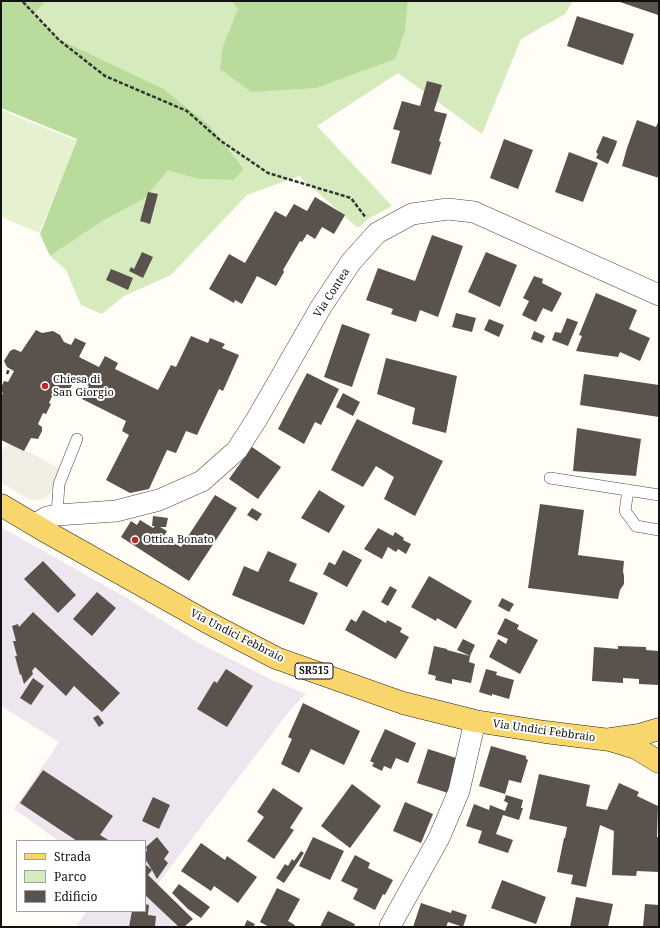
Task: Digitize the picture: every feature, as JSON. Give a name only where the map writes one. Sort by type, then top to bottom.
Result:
[{"type":"main road","name":"Via Undici Febbraio","points":[[1,505],[46,524],[207,622],[276,658],[403,703],[475,720],[545,732],[610,740],[636,748],[659,762]]},
{"type":"main road","name":"Via Undici Febbraio","points":[[610,740],[638,735],[659,729]]},
{"type":"street","name":"Via Contea","points":[[46,524],[116,511],[159,500],[202,481],[208,476],[237,450],[258,417],[321,307],[352,262],[377,233],[412,214],[448,209],[474,212],[659,295]]},
{"type":"street","points":[[390,926],[439,838],[459,791],[475,720]]},
{"type":"lane","points":[[46,524],[59,484],[77,439]]},
{"type":"lane","points":[[550,478],[659,495]]},
{"type":"lane","points":[[628,490],[625,510],[636,526],[659,530]]},
{"type":"path","points":[[23,2],[59,40],[105,76],[187,111],[221,141],[268,173],[351,198],[377,233]]},
{"type":"path","points":[[7,374],[9,369]]},
{"type":"shaded area","points":[[9,444],[35,455],[61,470],[50,494],[45,498],[38,500],[29,499],[1,483],[1,450]]},
{"type":"shaded area","points":[[1,527],[125,597],[195,641],[272,680],[306,694],[290,710],[156,886],[187,927],[75,927],[86,912],[146,912],[146,840],[58,840],[14,809],[59,742],[1,706]]},
{"type":"green space","points":[[1,1],[46,1],[33,15],[61,40],[164,89],[209,125],[244,169],[234,180],[198,179],[168,170],[144,199],[104,220],[50,256],[40,234],[77,139],[1,108]]},
{"type":"green space","points":[[46,1],[232,1],[239,9],[223,46],[405,31],[408,1],[573,1],[565,14],[521,39],[482,134],[398,73],[317,126],[392,206],[368,219],[358,228],[299,176],[247,195],[171,275],[124,296],[102,314],[81,305],[66,270],[50,256],[104,220],[144,199],[168,169],[198,179],[234,180],[244,169],[209,125],[164,89],[61,40],[33,15]]},
{"type":"green space","points":[[232,1],[408,1],[405,31],[395,59],[316,88],[251,92],[220,69],[223,46],[238,9]]},
{"type":"green space","points":[[1,110],[77,141],[39,233],[1,217]]},
{"type":"building","points":[[617,1],[659,1],[659,13],[658,15]]},
{"type":"building","points":[[577,16],[634,34],[623,65],[567,46]]},
{"type":"building","points":[[427,81],[442,85],[434,111],[447,114],[439,141],[441,142],[431,175],[391,163],[400,131],[393,129],[402,101],[420,106]]},
{"type":"building","points":[[637,120],[656,127],[659,120],[659,178],[622,166]]},
{"type":"building","points":[[603,136],[617,141],[608,164],[596,158],[598,154],[596,152]]},
{"type":"building","points":[[504,139],[533,150],[518,189],[490,178]]},
{"type":"building","points":[[569,152],[598,163],[583,202],[555,192]]},
{"type":"building","points":[[148,192],[158,194],[150,224],[140,221]]},
{"type":"building","points":[[315,197],[345,215],[334,234],[322,227],[315,239],[307,234],[302,242],[300,241],[283,270],[284,272],[276,286],[257,276],[242,304],[235,300],[234,303],[209,289],[229,254],[245,263],[275,211],[286,217],[294,204],[307,211]]},
{"type":"building","points":[[432,235],[463,246],[438,317],[420,310],[416,322],[391,314],[393,309],[366,300],[378,268],[415,281]]},
{"type":"building","points":[[142,252],[153,257],[143,278],[129,271],[131,267],[134,269]]},
{"type":"building","points":[[486,252],[517,265],[500,307],[468,292]]},
{"type":"building","points":[[111,269],[133,278],[128,290],[106,280]]},
{"type":"building","points":[[534,276],[543,279],[542,283],[562,293],[552,312],[543,308],[536,322],[522,315],[529,301],[523,298]]},
{"type":"building","points":[[596,293],[637,310],[629,329],[650,338],[640,361],[620,352],[618,357],[576,351],[582,336],[579,335]]},
{"type":"building","points":[[456,313],[476,318],[472,332],[452,327]]},
{"type":"building","points":[[567,318],[578,322],[568,346],[552,340],[555,332],[561,333]]},
{"type":"building","points":[[489,319],[504,325],[499,337],[484,330]]},
{"type":"building","points":[[342,324],[370,334],[352,387],[324,377]]},
{"type":"building","points":[[36,330],[42,333],[53,331],[60,335],[64,342],[71,345],[75,338],[86,343],[79,357],[99,367],[105,356],[118,363],[115,369],[158,390],[171,365],[176,367],[191,336],[208,343],[210,338],[225,344],[222,348],[239,355],[223,391],[219,389],[197,435],[186,431],[176,453],[167,450],[149,489],[130,493],[106,480],[129,435],[122,431],[126,421],[82,399],[89,386],[69,376],[72,385],[68,392],[62,396],[54,392],[49,403],[51,404],[46,414],[43,413],[38,424],[42,427],[42,431],[38,439],[31,438],[24,451],[1,440],[1,397],[3,393],[1,392],[1,388],[4,381],[8,382],[14,371],[7,367],[4,361],[10,351],[14,349],[21,352]]},
{"type":"building","points":[[534,331],[545,336],[542,343],[531,339]]},
{"type":"building","points":[[386,358],[457,376],[446,433],[412,424],[415,408],[377,394]]},
{"type":"building","points":[[307,373],[339,389],[321,425],[315,422],[304,444],[278,429]]},
{"type":"building","points":[[584,374],[659,385],[659,417],[580,405]]},
{"type":"building","points":[[343,393],[360,402],[353,416],[336,407]]},
{"type":"building","points":[[357,419],[443,461],[415,516],[384,499],[394,477],[376,466],[363,487],[331,470]]},
{"type":"building","points":[[577,428],[641,439],[636,476],[573,471]]},
{"type":"building","points":[[252,447],[281,467],[258,499],[229,479]]},
{"type":"building","points":[[319,490],[345,506],[329,533],[301,518]]},
{"type":"building","points":[[215,495],[237,508],[189,581],[121,537],[131,521],[137,525],[140,520],[153,528],[155,526],[152,526],[153,516],[168,518],[166,527],[160,527],[167,531],[164,536],[181,547]]},
{"type":"building","points":[[540,504],[584,510],[578,555],[624,561],[624,584],[620,590],[618,599],[528,588]]},
{"type":"building","points":[[252,508],[262,514],[257,521],[247,515]]},
{"type":"building","points":[[378,528],[393,536],[395,532],[404,538],[403,540],[411,544],[406,554],[398,549],[396,552],[388,547],[382,559],[364,549]]},
{"type":"building","points":[[343,550],[362,560],[347,587],[323,574],[329,562],[335,565]]},
{"type":"building","points":[[268,551],[297,564],[289,581],[318,593],[304,625],[232,595],[244,566],[258,572]]},
{"type":"building","points":[[43,561],[76,595],[58,613],[24,579]]},
{"type":"building","points":[[429,576],[472,601],[456,629],[437,618],[436,621],[411,607]]},
{"type":"building","points":[[390,586],[397,590],[388,606],[381,602]]},
{"type":"building","points":[[97,592],[116,608],[92,636],[73,619]]},
{"type":"building","points":[[502,598],[514,604],[509,612],[498,606]]},
{"type":"building","points":[[363,610],[386,623],[387,620],[402,628],[400,632],[409,637],[396,659],[345,630],[351,619],[356,622]]},
{"type":"building","points":[[33,612],[120,693],[102,712],[74,686],[66,696],[35,667],[32,671],[33,674],[24,684],[15,656],[17,656],[13,641],[16,641],[12,626],[18,624],[19,627]]},
{"type":"building","points":[[505,618],[519,625],[517,629],[538,640],[520,674],[489,657],[498,639],[506,644],[508,639],[497,634]]},
{"type":"building","points":[[463,639],[475,645],[470,656],[457,650]]},
{"type":"building","points":[[434,646],[470,656],[469,662],[475,664],[471,683],[452,679],[452,684],[435,680],[436,676],[428,674]]},
{"type":"building","points":[[618,646],[646,647],[646,650],[659,651],[659,685],[639,684],[639,679],[623,678],[623,683],[592,681],[594,647],[618,649]]},
{"type":"building","points":[[226,669],[253,686],[227,727],[197,709],[214,681],[217,683]]},
{"type":"building","points":[[486,669],[497,672],[496,675],[514,680],[509,699],[479,692]]},
{"type":"building","points":[[33,678],[44,686],[31,705],[20,698]]},
{"type":"building","points":[[303,703],[360,731],[344,765],[311,749],[299,773],[281,764],[292,739],[288,737]]},
{"type":"building","points":[[98,715],[104,723],[99,727],[93,718]]},
{"type":"building","points":[[385,729],[416,743],[408,763],[396,758],[391,769],[384,766],[382,771],[372,766],[374,763],[370,761]]},
{"type":"building","points":[[491,746],[526,756],[526,759],[528,760],[521,783],[509,780],[505,794],[479,786]]},
{"type":"building","points":[[428,749],[459,759],[448,793],[417,783]]},
{"type":"building","points":[[43,770],[113,816],[100,835],[108,840],[76,840],[20,803]]},
{"type":"building","points":[[539,774],[590,785],[586,806],[607,810],[619,783],[639,792],[637,796],[658,806],[657,837],[659,837],[659,872],[637,871],[636,876],[612,875],[614,831],[600,825],[586,887],[571,884],[573,875],[557,872],[567,827],[529,819]]},
{"type":"building","points":[[352,784],[381,806],[350,848],[321,826]]},
{"type":"building","points":[[273,788],[303,808],[290,828],[294,830],[274,859],[247,841],[264,817],[257,812]]},
{"type":"building","points":[[506,795],[523,800],[521,808],[523,808],[519,820],[503,815],[496,834],[513,840],[508,853],[478,843],[482,831],[466,826],[474,804],[489,810],[490,805],[505,811],[508,803],[504,801]]},
{"type":"building","points":[[153,797],[170,805],[159,829],[142,821]]},
{"type":"building","points":[[405,802],[433,814],[421,843],[393,831]]},
{"type":"building","points":[[157,837],[169,852],[164,859],[168,863],[157,879],[146,861],[146,847]]},
{"type":"building","points":[[313,837],[344,851],[330,880],[299,866]]},
{"type":"building","points":[[201,843],[225,860],[227,856],[257,877],[238,903],[214,886],[211,891],[181,871]]},
{"type":"building","points":[[301,851],[304,853],[284,883],[276,878],[285,864],[288,866],[292,859],[294,861]]},
{"type":"building","points":[[355,855],[370,863],[368,868],[393,880],[385,895],[383,894],[375,910],[353,899],[358,889],[341,881]]},
{"type":"building","points":[[146,865],[152,870],[148,875],[193,919],[184,927],[179,927],[146,896]]},
{"type":"building","points":[[502,880],[546,897],[536,924],[491,908]]},
{"type":"building","points":[[179,884],[210,907],[201,918],[188,909],[172,893]]},
{"type":"building","points":[[277,888],[300,899],[288,921],[295,925],[294,927],[269,927],[260,922]]},
{"type":"building","points":[[576,897],[613,904],[608,927],[570,927]]},
{"type":"building","points":[[421,903],[451,913],[452,910],[467,915],[463,927],[448,922],[446,927],[413,927]]},
{"type":"building","points":[[146,904],[149,905],[148,915],[156,916],[155,927],[129,927],[132,912],[146,912]]},
{"type":"building","points":[[645,904],[659,905],[659,927],[643,927]]},
{"type":"building","points":[[328,911],[355,924],[354,927],[320,927]]},
{"type":"building","points":[[247,920],[255,924],[253,927],[244,927]]},
{"type":"place","name":"Chiesa di San Giorgio","points":[[45,386]]},
{"type":"place","name":"Ottica Bonato","points":[[135,540]]}]
